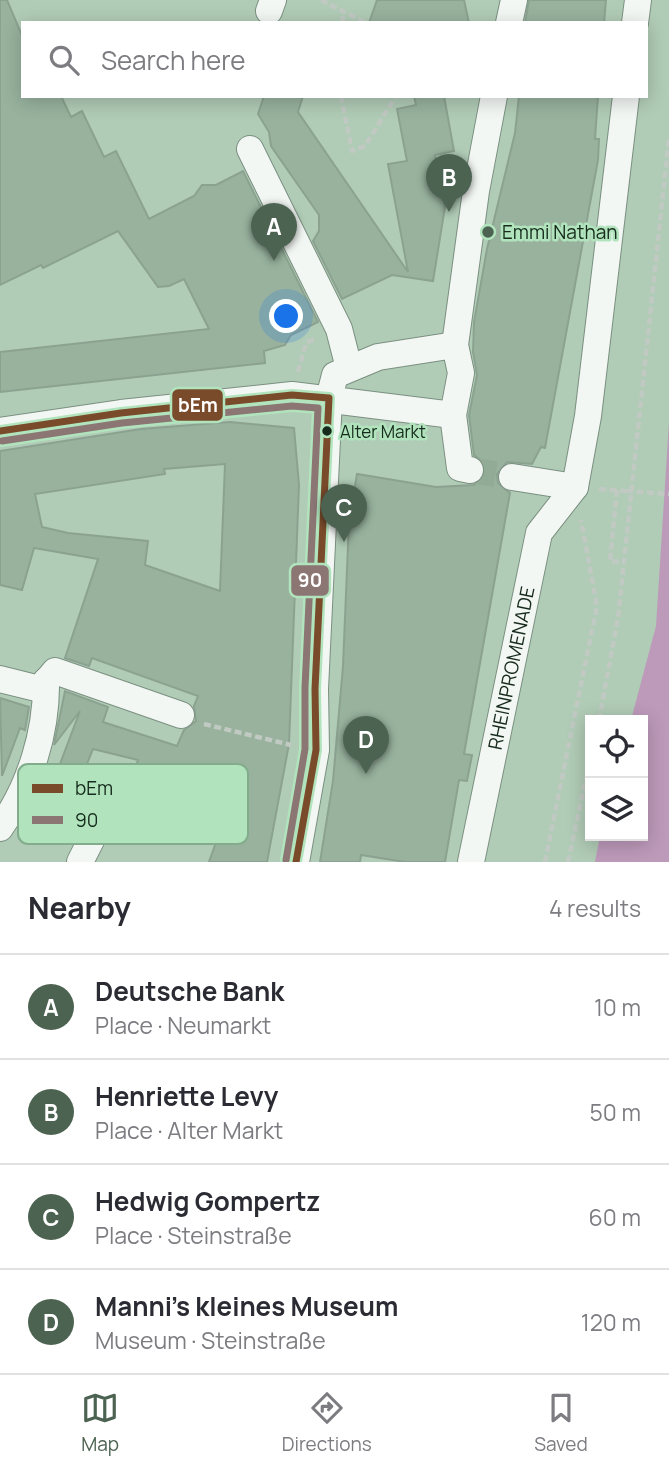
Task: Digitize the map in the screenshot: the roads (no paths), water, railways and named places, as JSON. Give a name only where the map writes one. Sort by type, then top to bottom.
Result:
[{"type":"street","points":[[509,21],[514,0]]},
{"type":"street","points":[[635,21],[638,0]]},
{"type":"street","points":[[465,469],[453,415],[461,373],[455,345],[476,191],[494,98]]},
{"type":"street","name":"RHEINPROMENADE","points":[[471,862],[539,533],[575,487],[588,416],[626,98]]},
{"type":"street","points":[[250,149],[339,329],[349,368]]},
{"type":"street","points":[[296,862],[316,750],[315,689],[329,398],[335,376],[378,356],[455,345]]},
{"type":"street","points":[[0,431],[121,413],[292,395],[453,415]]},
{"type":"street","points":[[512,477],[575,487]]},
{"type":"street","points":[[0,679],[40,690],[55,671],[181,715]]},
{"type":"street","points":[[32,764],[47,713],[46,681]]},
{"type":"street","points":[[0,828],[18,795]]},
{"type":"street","points":[[80,862],[89,844]]},
{"type":"tunnel","points":[[470,470],[512,477]]},
{"type":"place","name":"Henriette Levy","points":[[449,212]]},
{"type":"place","name":"Emmi Nathan","points":[[488,232]]},
{"type":"place","name":"Deutsche Bank","points":[[274,261]]},
{"type":"place","name":"Alter Markt","points":[[327,431]]},
{"type":"place","name":"Hedwig Gompertz","points":[[344,542]]},
{"type":"place","name":"Manni's kleines Museum","points":[[366,774]]}]
